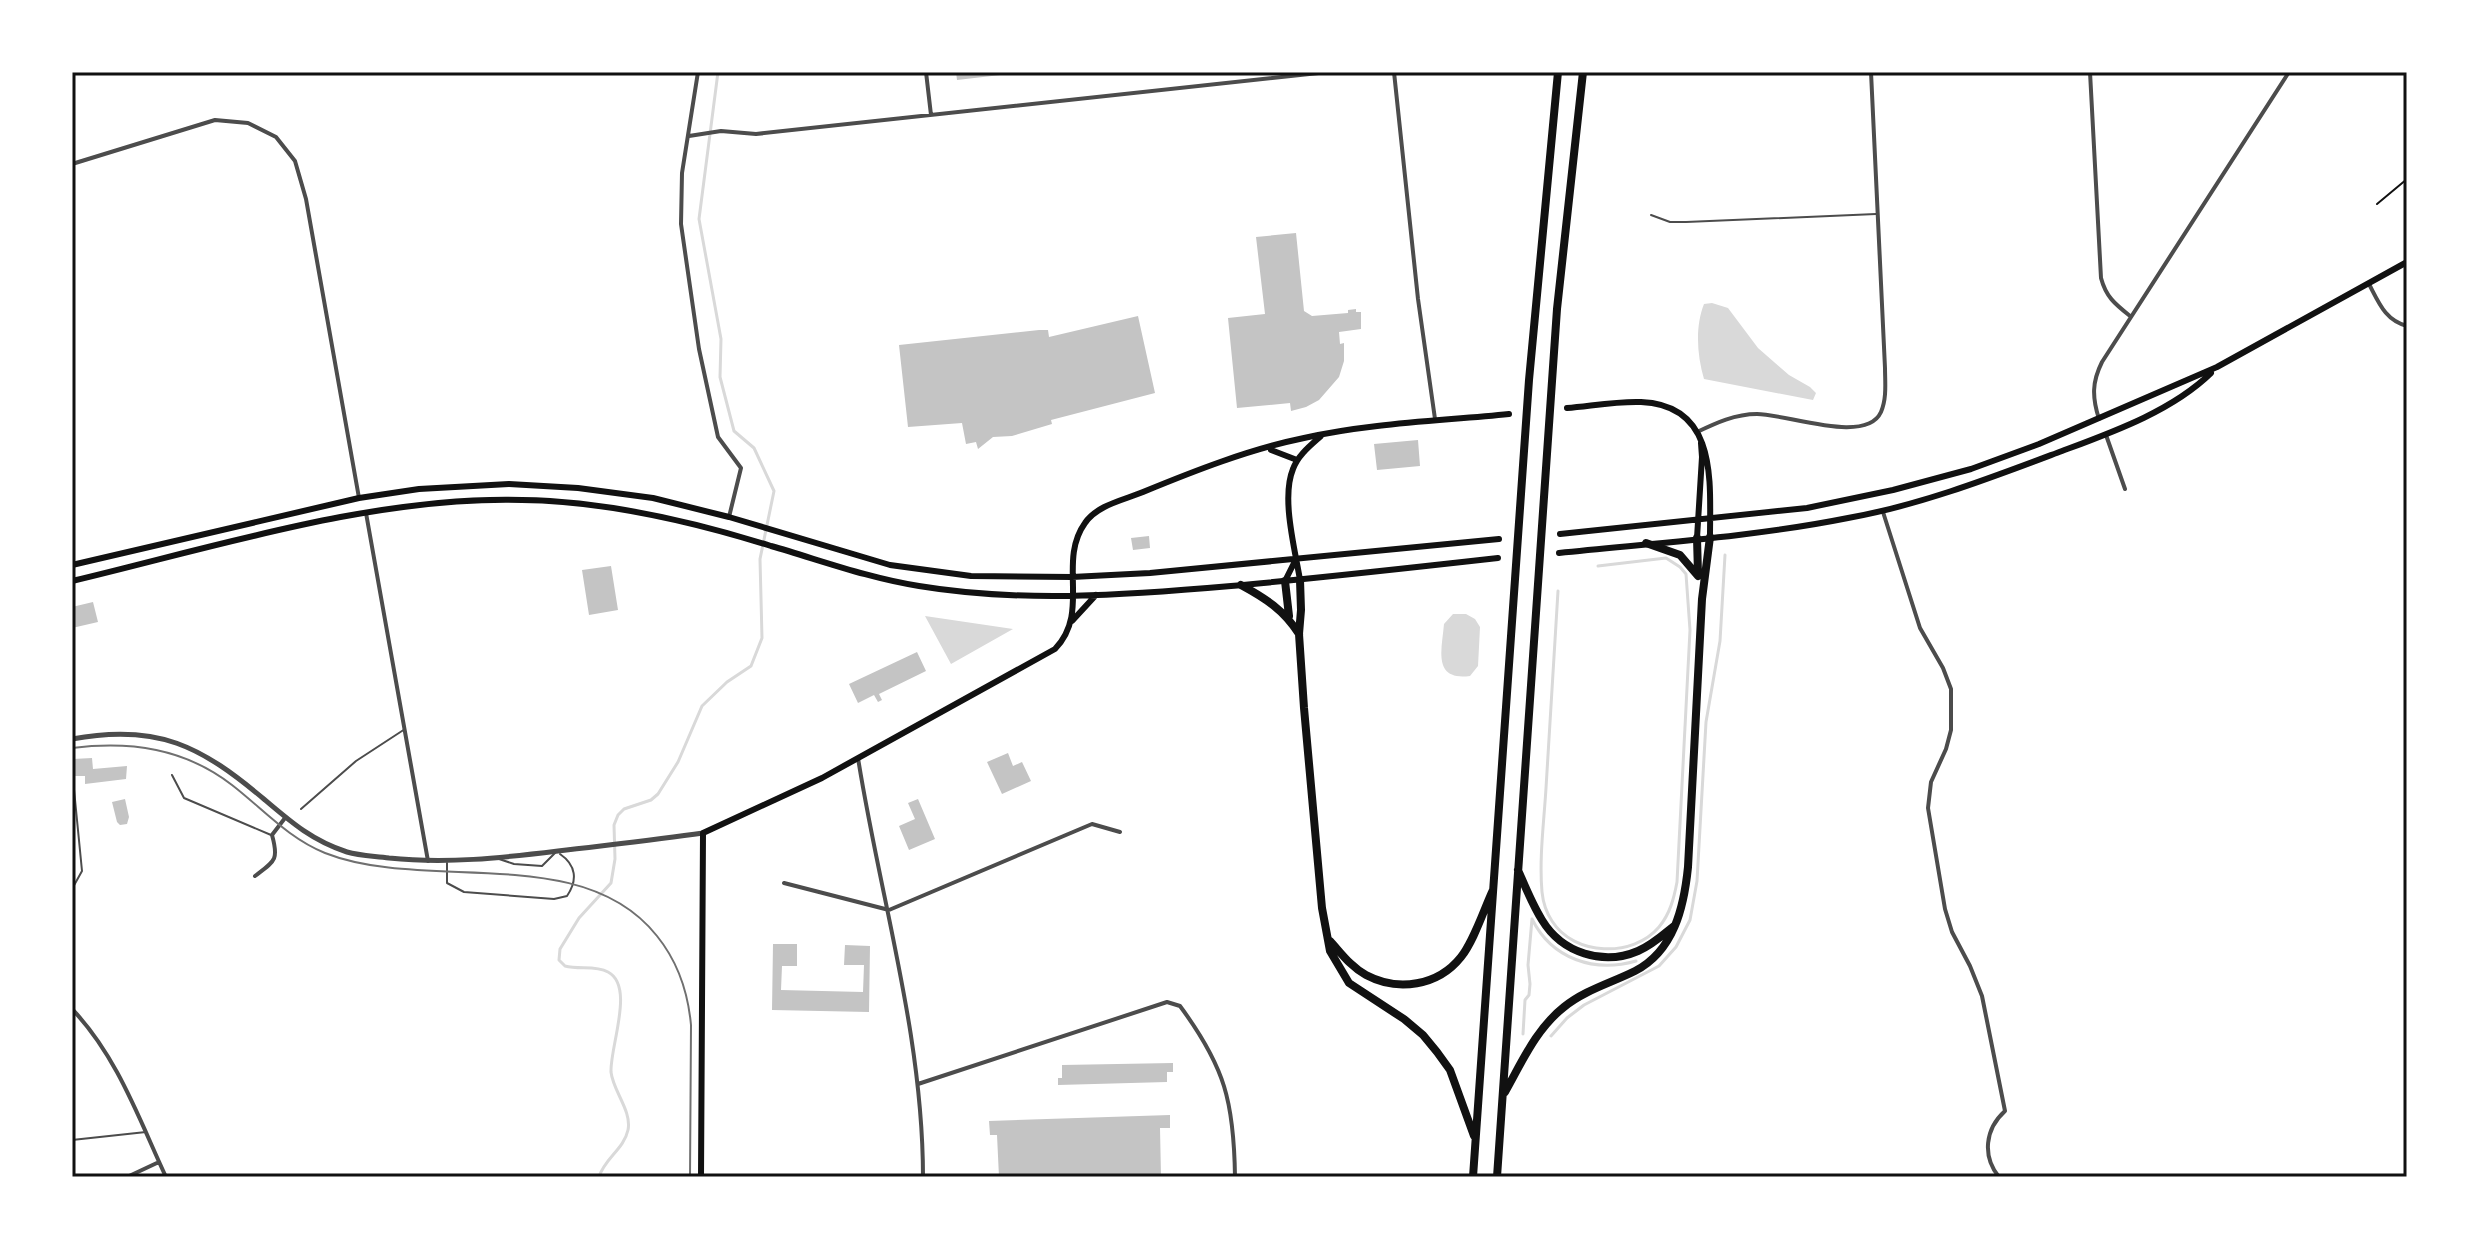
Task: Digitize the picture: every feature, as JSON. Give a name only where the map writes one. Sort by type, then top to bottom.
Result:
[{"type":"highway","points":[[1473,1177],[1524,444],[1558,72]]},
{"type":"highway","points":[[1497,1177],[1557,309],[1583,72]]},
{"type":"highway","points":[[1503,1096],[1548,1021],[1581,995],[1652,960],[1670,937],[1684,901],[1702,599],[1710,537]]},
{"type":"highway","points":[[1697,538],[1702,599]]},
{"type":"highway","points":[[1646,543],[1680,555],[1698,576]]},
{"type":"highway","points":[[1300,580],[1299,634],[1322,908],[1334,961],[1349,983],[1404,1019],[1437,1052],[1450,1070],[1476,1140]]},
{"type":"highway","points":[[1285,581],[1289,618]]},
{"type":"highway","points":[[1241,585],[1273,603],[1289,618],[1299,634]]},
{"type":"highway","points":[[1517,869],[1543,922],[1554,937],[1587,955],[1605,958],[1622,956],[1656,940],[1675,925]]},
{"type":"highway","points":[[1328,938],[1354,966],[1382,981],[1413,984],[1430,981],[1448,971],[1463,956],[1495,885]]},
{"type":"main road","points":[[1560,534],[1807,508],[1971,469],[2099,419],[2217,367],[2407,262]]},
{"type":"main road","points":[[1559,553],[1801,527],[1882,510],[2000,474],[2105,434],[2179,400],[2217,367]]},
{"type":"main road","points":[[1567,408],[1642,402],[1658,404],[1681,415],[1704,444],[1710,467],[1710,537]]},
{"type":"main road","points":[[1072,621],[1072,577],[1080,533],[1099,510],[1292,441],[1509,414]]},
{"type":"main road","points":[[2099,419],[2105,434]]},
{"type":"main road","points":[[1697,432],[1702,457],[1697,538]]},
{"type":"main road","points":[[1300,580],[1289,495],[1291,475],[1297,460],[1323,435]]},
{"type":"main road","points":[[1266,449],[1297,460]]},
{"type":"main road","points":[[72,565],[359,498],[462,485],[544,485],[653,498],[729,517],[849,554],[922,570],[996,577],[1072,577],[1195,569],[1499,539]]},
{"type":"main road","points":[[72,581],[366,513],[461,501],[537,500],[651,515],[919,586],[996,593],[1096,595],[1241,585],[1498,558]]},
{"type":"main road","points":[[724,532],[729,517]]},
{"type":"main road","points":[[1285,581],[1296,559]]},
{"type":"main road","points":[[701,1177],[703,833],[858,758],[1048,654],[1064,639],[1072,621],[1096,595]]},
{"type":"street","points":[[698,72],[682,173],[681,217],[685,268],[718,437],[741,468],[729,517]]},
{"type":"street","points":[[926,72],[931,115]]},
{"type":"street","points":[[689,136],[721,131],[756,134],[1328,72]]},
{"type":"street","points":[[1394,72],[1418,299],[1436,421]]},
{"type":"street","points":[[1697,432],[1720,421],[1753,414],[1855,428],[1872,424],[1878,417],[1885,392],[1871,72]]},
{"type":"street","points":[[2090,72],[2101,278],[2104,292],[2130,316]]},
{"type":"street","points":[[2099,419],[2093,401],[2095,376],[2130,316],[2289,72]]},
{"type":"street","points":[[72,164],[215,120],[248,123],[276,137],[295,161],[306,199],[359,498]]},
{"type":"street","points":[[2369,284],[2382,310],[2394,322],[2407,326]]},
{"type":"street","points":[[2105,434],[2125,489]]},
{"type":"street","points":[[1882,510],[1920,628],[1951,689],[1951,730],[1931,782],[1928,808],[1948,921],[1976,980],[1988,1021],[2005,1111],[1997,1119],[1988,1141],[1991,1165],[1999,1177]]},
{"type":"street","points":[[366,513],[428,862]]},
{"type":"street","points":[[72,739],[132,733],[186,745],[211,758],[314,840],[350,853],[447,862],[703,833]]},
{"type":"street","points":[[858,758],[889,910],[918,1084],[923,1177]]},
{"type":"street","points":[[255,876],[275,859],[277,852],[272,835],[286,817]]},
{"type":"street","points":[[784,883],[889,910],[1092,824],[1120,832]]},
{"type":"street","points":[[918,1084],[1167,1002],[1180,1006],[1203,1036],[1215,1059],[1230,1102],[1235,1177]]},
{"type":"street","points":[[72,1009],[89,1029],[125,1087],[166,1177]]},
{"type":"street","points":[[127,1177],[159,1162]]},
{"type":"lane","points":[[1651,215],[1670,222],[1686,222],[1877,214]]},
{"type":"lane","points":[[301,809],[356,761],[406,728]]},
{"type":"lane","points":[[72,769],[82,871],[72,889]]},
{"type":"lane","points":[[172,775],[184,798],[272,835]]},
{"type":"lane","points":[[447,862],[447,883],[464,892],[560,899],[572,889],[575,875],[567,859],[557,851],[542,866],[514,864],[497,858]]},
{"type":"lane","points":[[72,1140],[146,1132]]},
{"type":"path","points":[[2377,204],[2407,179]]},
{"type":"shaded area","points":[[1704,304],[1728,308],[1758,348],[1816,393],[1813,400],[1704,379],[1698,332]]},
{"type":"shaded area","points":[[1453,614],[1466,614],[1475,619],[1480,627],[1478,666],[1470,676],[1450,674],[1442,661],[1444,624]]},
{"type":"shaded area","points":[[925,616],[1013,629],[951,664]]},
{"type":"building","points":[[956,72],[1009,72],[1009,74],[957,80]]},
{"type":"building","points":[[1296,233],[1304,311],[1312,316],[1348,313],[1348,310],[1356,309],[1356,312],[1361,312],[1361,329],[1339,332],[1340,344],[1344,343],[1344,361],[1339,377],[1319,400],[1291,411],[1290,403],[1237,408],[1228,318],[1265,314],[1256,237]]},
{"type":"building","points":[[1138,316],[1155,393],[1051,420],[1052,424],[1012,436],[993,437],[978,449],[976,442],[966,444],[962,423],[908,427],[899,345],[1039,330],[1048,330],[1049,337]]},
{"type":"building","points":[[1418,440],[1420,466],[1377,470],[1374,444]]},
{"type":"building","points":[[1149,536],[1150,548],[1133,550],[1131,538]]},
{"type":"building","points":[[611,566],[618,610],[589,615],[582,570]]},
{"type":"building","points":[[93,602],[98,622],[72,628],[72,607]]},
{"type":"building","points":[[917,652],[926,671],[879,694],[882,700],[878,702],[874,695],[858,703],[849,684]]},
{"type":"building","points":[[1008,753],[1013,766],[1022,762],[1031,781],[1002,794],[987,762]]},
{"type":"building","points":[[92,758],[93,769],[127,766],[126,779],[85,784],[85,776],[75,776],[73,759]]},
{"type":"building","points":[[125,799],[129,817],[127,824],[120,825],[112,802]]},
{"type":"building","points":[[918,799],[935,839],[909,850],[899,826],[915,819],[908,803]]},
{"type":"building","points":[[773,944],[797,944],[797,966],[782,966],[781,990],[863,992],[864,965],[844,965],[845,945],[870,946],[869,1012],[772,1010]]},
{"type":"building","points":[[1173,1063],[1173,1072],[1167,1072],[1167,1082],[1058,1085],[1058,1078],[1062,1078],[1062,1065]]},
{"type":"building","points":[[1170,1115],[1170,1128],[1160,1128],[1161,1177],[999,1177],[997,1135],[990,1135],[989,1121]]},
{"type":"waterway","points":[[599,1177],[628,1130],[625,1108],[611,1072],[621,1003],[620,990],[616,979],[608,972],[565,966],[559,960],[560,949],[579,918],[611,883],[615,859],[614,825],[618,815],[624,809],[651,800],[658,794],[678,762],[702,706],[727,682],[751,666],[762,638],[760,559],[774,491],[754,448],[734,431],[720,377],[721,339],[699,219],[718,72]]},
{"type":"waterway","points":[[1551,1036],[1584,1005],[1659,966],[1676,947],[1690,920],[1697,881],[1706,722],[1720,641],[1725,555]]},
{"type":"waterway","points":[[1558,591],[1541,853],[1542,896],[1546,911],[1562,933],[1589,946],[1620,948],[1648,937],[1659,927],[1669,911],[1676,888],[1690,630],[1686,574],[1680,567],[1666,558],[1598,566]]},
{"type":"waterway","points":[[1532,919],[1551,944],[1576,960],[1605,965],[1636,961]]},
{"type":"waterway","points":[[1523,1034],[1525,1000],[1530,984],[1528,965],[1532,919]]},
{"type":"tram line","points":[[72,748],[136,747],[176,755],[214,772],[299,839],[325,853],[365,864],[546,879],[588,889],[625,907],[664,946],[681,978],[687,1001],[691,1025],[690,1177]]}]
